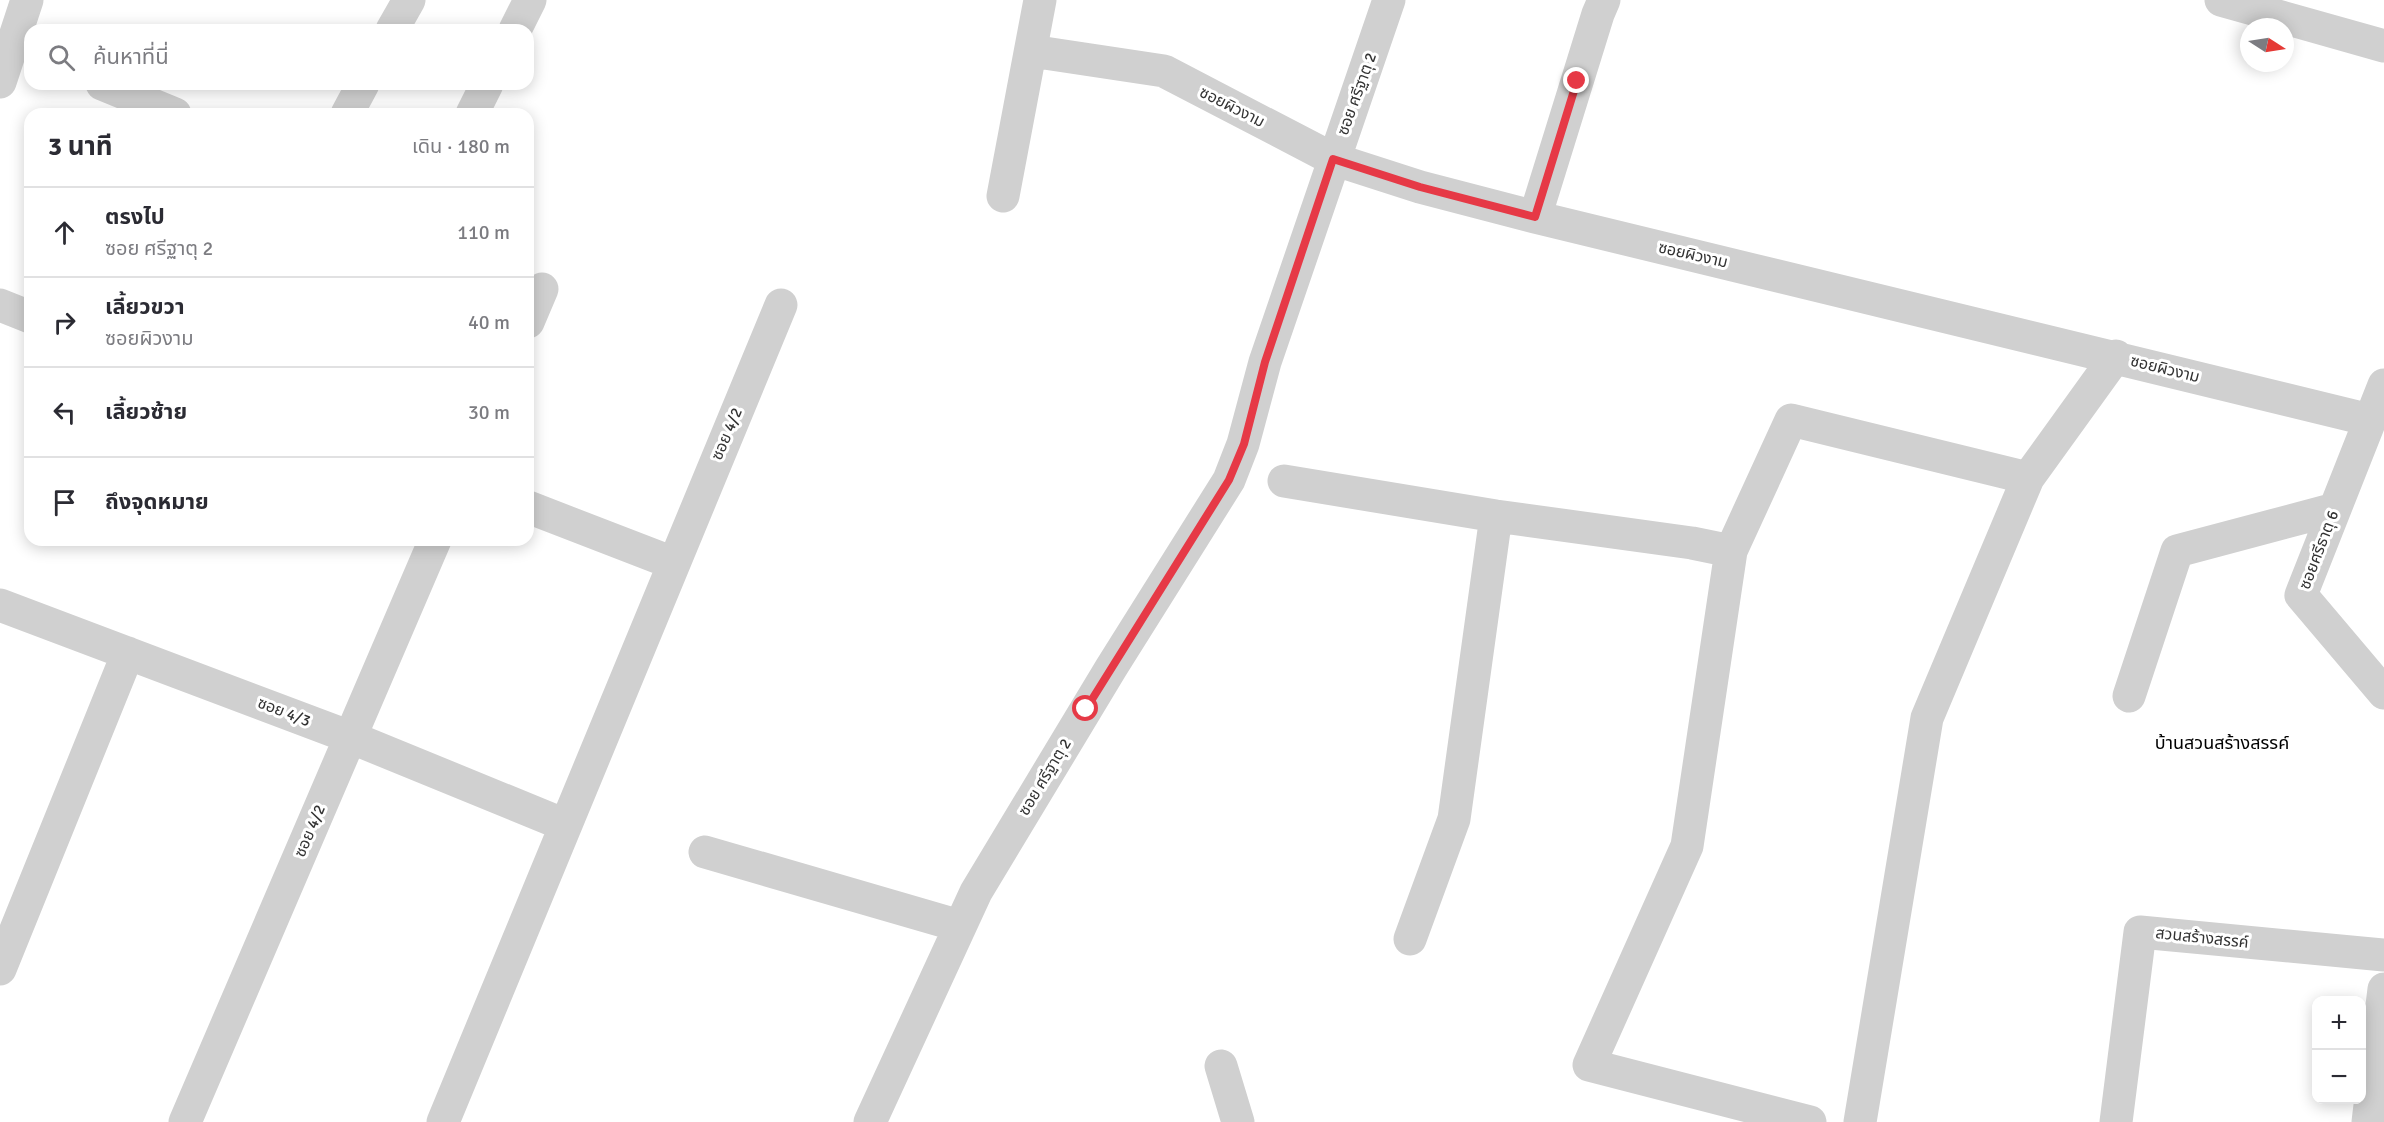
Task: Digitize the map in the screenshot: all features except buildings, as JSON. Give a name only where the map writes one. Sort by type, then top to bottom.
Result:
[{"type":"street","points":[[24,24],[27,0]]},
{"type":"street","points":[[396,24],[409,0]]},
{"type":"street","points":[[518,24],[530,0]]},
{"type":"street","points":[[1003,196],[1040,0]]},
{"type":"street","name":"ซอย ศรีฐาตุ 2","points":[[870,1122],[982,882],[1111,668],[1229,480],[1244,444],[1265,362],[1389,0]]},
{"type":"street","points":[[1535,217],[1594,25],[1604,0]]},
{"type":"street","points":[[2221,0],[2384,46]]},
{"type":"street","points":[[0,82],[21,50],[24,25]]},
{"type":"street","name":"ซอยผิวงาม","points":[[1031,51],[1164,71],[1333,159],[1420,187],[2370,420]]},
{"type":"street","points":[[117,90],[160,108]]},
{"type":"street","points":[[350,108],[360,90]]},
{"type":"street","points":[[475,108],[484,90]]},
{"type":"street","points":[[534,308],[542,289]]},
{"type":"street","points":[[0,305],[24,315]]},
{"type":"street","name":"ซอย 4/2","points":[[443,1122],[672,563],[781,305]]},
{"type":"street","points":[[1860,1122],[1927,718],[2028,478],[2116,357]]},
{"type":"street","name":"ซอยศรีธาตุ 6","points":[[2384,385],[2301,595],[2384,693]]},
{"type":"street","points":[[1810,1122],[1589,1065],[1687,846],[1731,551],[1791,420],[2028,478]]},
{"type":"street","points":[[1284,482],[1496,516],[1692,543],[1731,551]]},
{"type":"street","points":[[534,509],[672,563]]},
{"type":"street","points":[[2128,696],[2177,551],[2335,509]]},
{"type":"street","points":[[1410,939],[1454,819],[1496,516]]},
{"type":"street","name":"ซอย 4/2","points":[[185,1122],[432,546]]},
{"type":"street","name":"ซอย 4/3","points":[[0,605],[350,737],[565,825]]},
{"type":"street","points":[[0,969],[128,653]]},
{"type":"street","points":[[705,852],[960,926]]},
{"type":"street","name":"สวนสร้างสรรค์","points":[[2116,1122],[2140,932],[2384,955]]},
{"type":"street","points":[[2368,1122],[2384,989]]},
{"type":"street","points":[[1221,1066],[1238,1122]]},
{"type":"district","name":"บ้านสวนสร้างสรรค์","points":[[2222,743]]},
{"type":"route","points":[[1086,709],[1229,480],[1244,444],[1265,362],[1333,159],[1420,187],[1535,217],[1577,81]]}]
